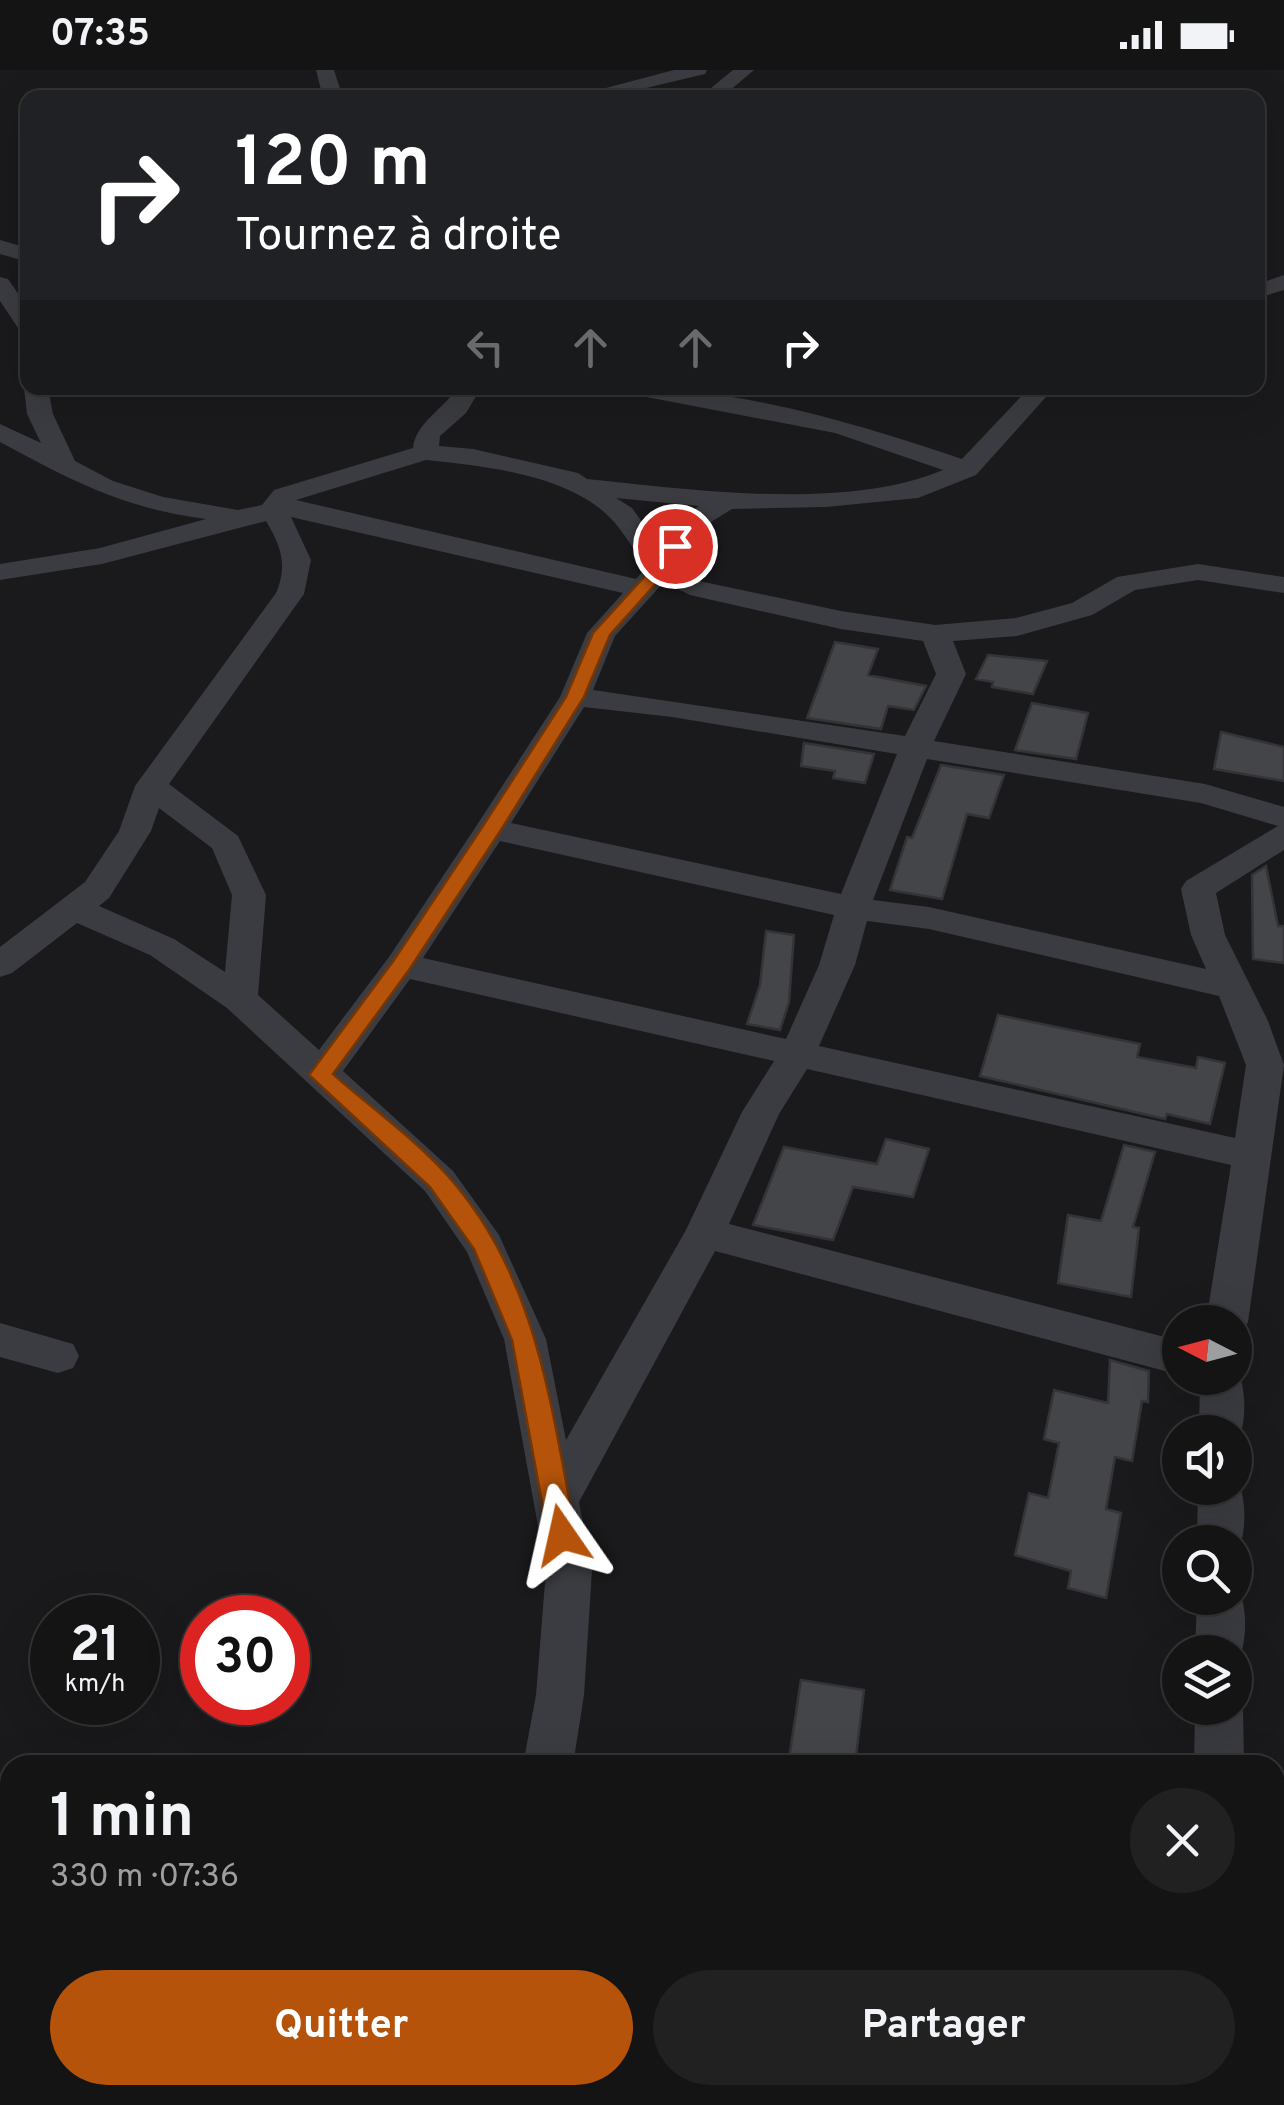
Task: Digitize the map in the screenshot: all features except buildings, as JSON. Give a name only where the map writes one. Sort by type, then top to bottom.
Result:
[{"type":"street","points":[[612,90],[698,70]]},
{"type":"street","points":[[718,90],[744,70]]},
{"type":"street","points":[[0,284],[20,314]]},
{"type":"street","points":[[34,395],[0,430],[104,486],[160,505],[315,512],[841,620],[936,634],[1017,627],[1082,609],[1127,583],[1198,572],[1284,585]]},
{"type":"street","points":[[39,395],[40,414],[63,464]]},
{"type":"street","points":[[425,452],[426,434],[457,408],[465,395]]},
{"type":"street","points":[[674,395],[840,426],[967,469]]},
{"type":"street","points":[[583,486],[726,501],[826,499],[918,490],[967,469],[1036,395]]},
{"type":"street","points":[[0,572],[102,556],[259,512],[284,496],[425,452],[472,457],[569,479],[583,486],[622,514],[651,578]]},
{"type":"street","points":[[320,1075],[401,965],[491,830],[575,697],[602,633],[651,578],[688,524],[726,501]]},
{"type":"street","points":[[6,947],[74,908],[97,890],[135,831],[151,786],[192,725],[236,673],[300,573],[300,558],[259,512]]},
{"type":"street","points":[[556,1500],[704,1233],[761,1112],[797,1054],[837,965],[853,908],[916,748],[951,674],[936,634]]},
{"type":"street","points":[[575,697],[672,708],[1205,794],[1284,818]]},
{"type":"street","points":[[151,786],[226,843],[250,896],[240,999]]},
{"type":"street","points":[[491,830],[853,908],[929,918],[1232,987]]},
{"type":"street","points":[[1230,1305],[1264,1066],[1260,1042],[1232,987],[1198,900],[1198,888],[1284,835]]},
{"type":"street","points":[[74,908],[162,948],[240,999],[438,1181],[485,1246],[525,1340],[568,1570],[560,1695],[550,1755]]},
{"type":"street","points":[[401,965],[1252,1156]]},
{"type":"street","points":[[704,1233],[1162,1353]]},
{"type":"street","points":[[0,1340],[58,1356]]},
{"type":"street","points":[[1219,1725],[1219,1755]]},
{"type":"route","points":[[562,1535],[525,1340],[485,1246],[438,1181],[320,1075],[401,965],[491,830],[575,697],[602,633],[661,568],[675,546]]}]
